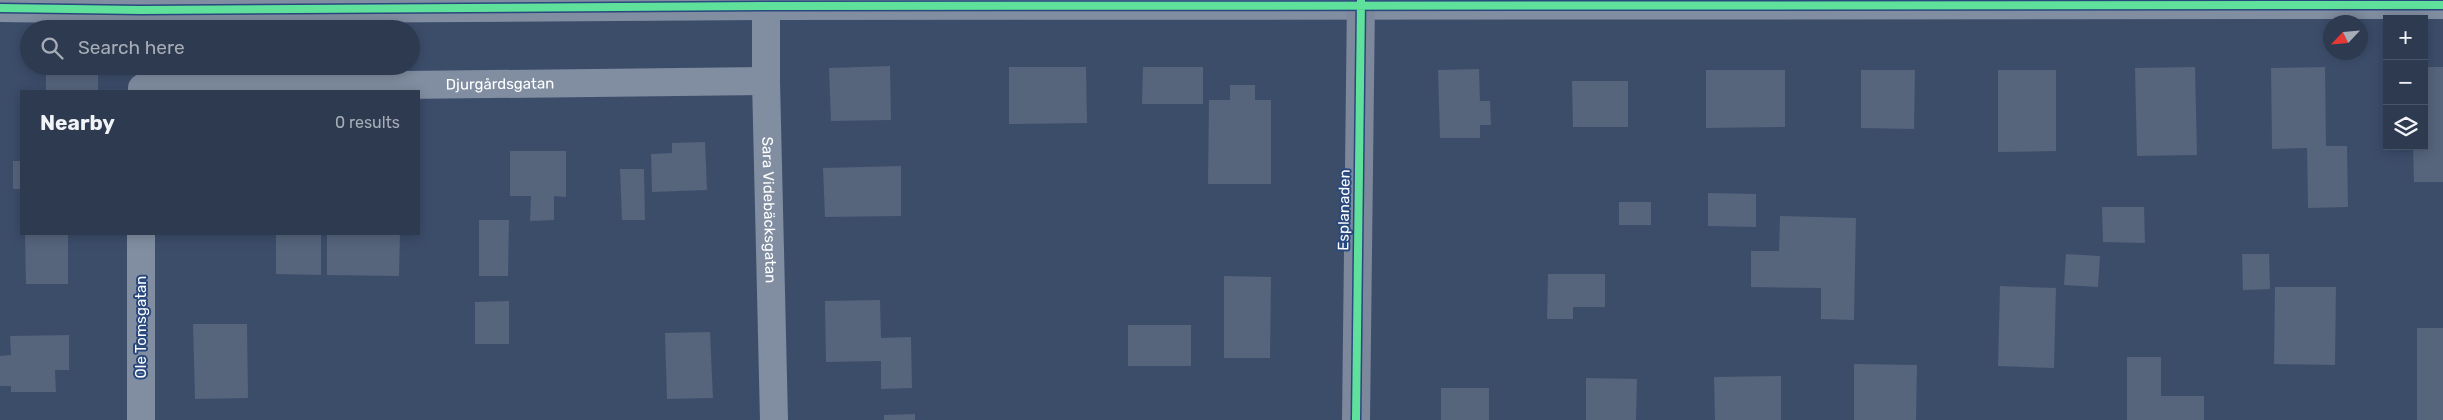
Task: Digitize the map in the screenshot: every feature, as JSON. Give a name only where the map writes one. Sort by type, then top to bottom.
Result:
[{"type":"street","points":[[0,8],[141,19],[767,3],[2016,2],[2443,5]]},
{"type":"street","name":"Sara Videbäcksgatan","points":[[767,3],[766,81],[774,420]]},
{"type":"street","name":"Esplanaden","points":[[1356,420],[1360,3]]},
{"type":"street","name":"Djurgårdsgatan","points":[[142,82],[766,81]]},
{"type":"street","name":"Ole Tomsgatan","points":[[141,420],[142,235]]},
{"type":"building","points":[[890,66],[891,120],[831,121],[829,68]]},
{"type":"building","points":[[1009,67],[1086,67],[1087,123],[1009,124]]},
{"type":"building","points":[[1143,67],[1203,67],[1203,104],[1142,104]]},
{"type":"building","points":[[2195,67],[2197,155],[2137,156],[2135,68]]},
{"type":"building","points":[[2325,67],[2326,146],[2347,146],[2348,207],[2308,208],[2307,148],[2272,149],[2271,68]]},
{"type":"building","points":[[2428,67],[2443,67],[2443,182],[2414,182],[2413,150],[2428,150]]},
{"type":"building","points":[[1479,69],[1480,101],[1490,101],[1491,125],[1480,125],[1480,138],[1440,138],[1438,70]]},
{"type":"building","points":[[1706,70],[1785,70],[1785,127],[1706,128]]},
{"type":"building","points":[[1861,70],[1915,70],[1914,129],[1861,128]]},
{"type":"building","points":[[1998,70],[2056,70],[2056,151],[1998,152]]},
{"type":"building","points":[[46,75],[98,75],[98,90],[46,90]]},
{"type":"building","points":[[1572,81],[1628,81],[1628,127],[1573,127]]},
{"type":"building","points":[[1230,85],[1255,85],[1255,100],[1271,100],[1271,184],[1208,184],[1209,100],[1230,100]]},
{"type":"building","points":[[705,142],[707,190],[652,192],[651,154],[672,153],[672,143]]},
{"type":"building","points":[[510,151],[566,151],[566,197],[554,196],[554,220],[530,221],[531,196],[510,196]]},
{"type":"building","points":[[13,161],[20,161],[20,189],[13,189]]},
{"type":"building","points":[[901,166],[901,216],[825,217],[823,168]]},
{"type":"building","points":[[620,169],[644,169],[645,220],[622,220]]},
{"type":"building","points":[[1708,193],[1756,194],[1756,227],[1708,226]]},
{"type":"building","points":[[1619,202],[1651,202],[1651,225],[1619,225]]},
{"type":"building","points":[[2102,207],[2144,207],[2145,243],[2103,242]]},
{"type":"building","points":[[1780,216],[1856,218],[1854,320],[1821,319],[1821,288],[1751,287],[1751,251],[1779,251]]},
{"type":"building","points":[[479,220],[509,220],[508,276],[479,276]]},
{"type":"building","points":[[25,235],[68,235],[68,284],[26,284]]},
{"type":"building","points":[[276,235],[321,235],[321,275],[276,274]]},
{"type":"building","points":[[327,235],[400,235],[399,276],[327,275]]},
{"type":"building","points":[[2066,254],[2100,256],[2098,287],[2064,285]]},
{"type":"building","points":[[2242,254],[2269,254],[2270,289],[2243,290]]},
{"type":"building","points":[[1548,274],[1605,274],[1605,307],[1573,307],[1573,319],[1547,319]]},
{"type":"building","points":[[1224,276],[1271,277],[1270,358],[1224,358]]},
{"type":"building","points":[[2000,286],[2056,288],[2054,368],[1998,366]]},
{"type":"building","points":[[2275,287],[2336,287],[2335,365],[2274,364]]},
{"type":"building","points":[[880,300],[881,338],[911,337],[912,388],[881,389],[881,361],[826,362],[825,301]]},
{"type":"building","points":[[509,301],[509,344],[475,344],[475,302]]},
{"type":"building","points":[[193,324],[247,324],[248,398],[195,399]]},
{"type":"building","points":[[1128,325],[1191,325],[1191,366],[1128,366]]},
{"type":"building","points":[[2417,328],[2443,328],[2443,420],[2417,420]]},
{"type":"building","points":[[710,332],[713,398],[667,399],[665,333]]},
{"type":"building","points":[[69,335],[69,370],[55,370],[56,392],[11,392],[11,386],[0,386],[0,356],[11,355],[10,336]]},
{"type":"building","points":[[2127,357],[2161,357],[2161,396],[2204,396],[2204,420],[2127,420]]},
{"type":"building","points":[[1854,364],[1917,365],[1916,420],[1854,420]]},
{"type":"building","points":[[1781,376],[1781,420],[1715,420],[1714,377]]},
{"type":"building","points":[[1586,378],[1637,379],[1636,420],[1586,420]]},
{"type":"building","points":[[1441,388],[1489,388],[1489,420],[1441,420]]},
{"type":"building","points":[[915,414],[915,420],[884,420],[884,415]]},
{"type":"cycle path","points":[[1356,420],[1361,0]]},
{"type":"cycle path","points":[[0,8],[141,10],[767,6],[2443,5]]}]
